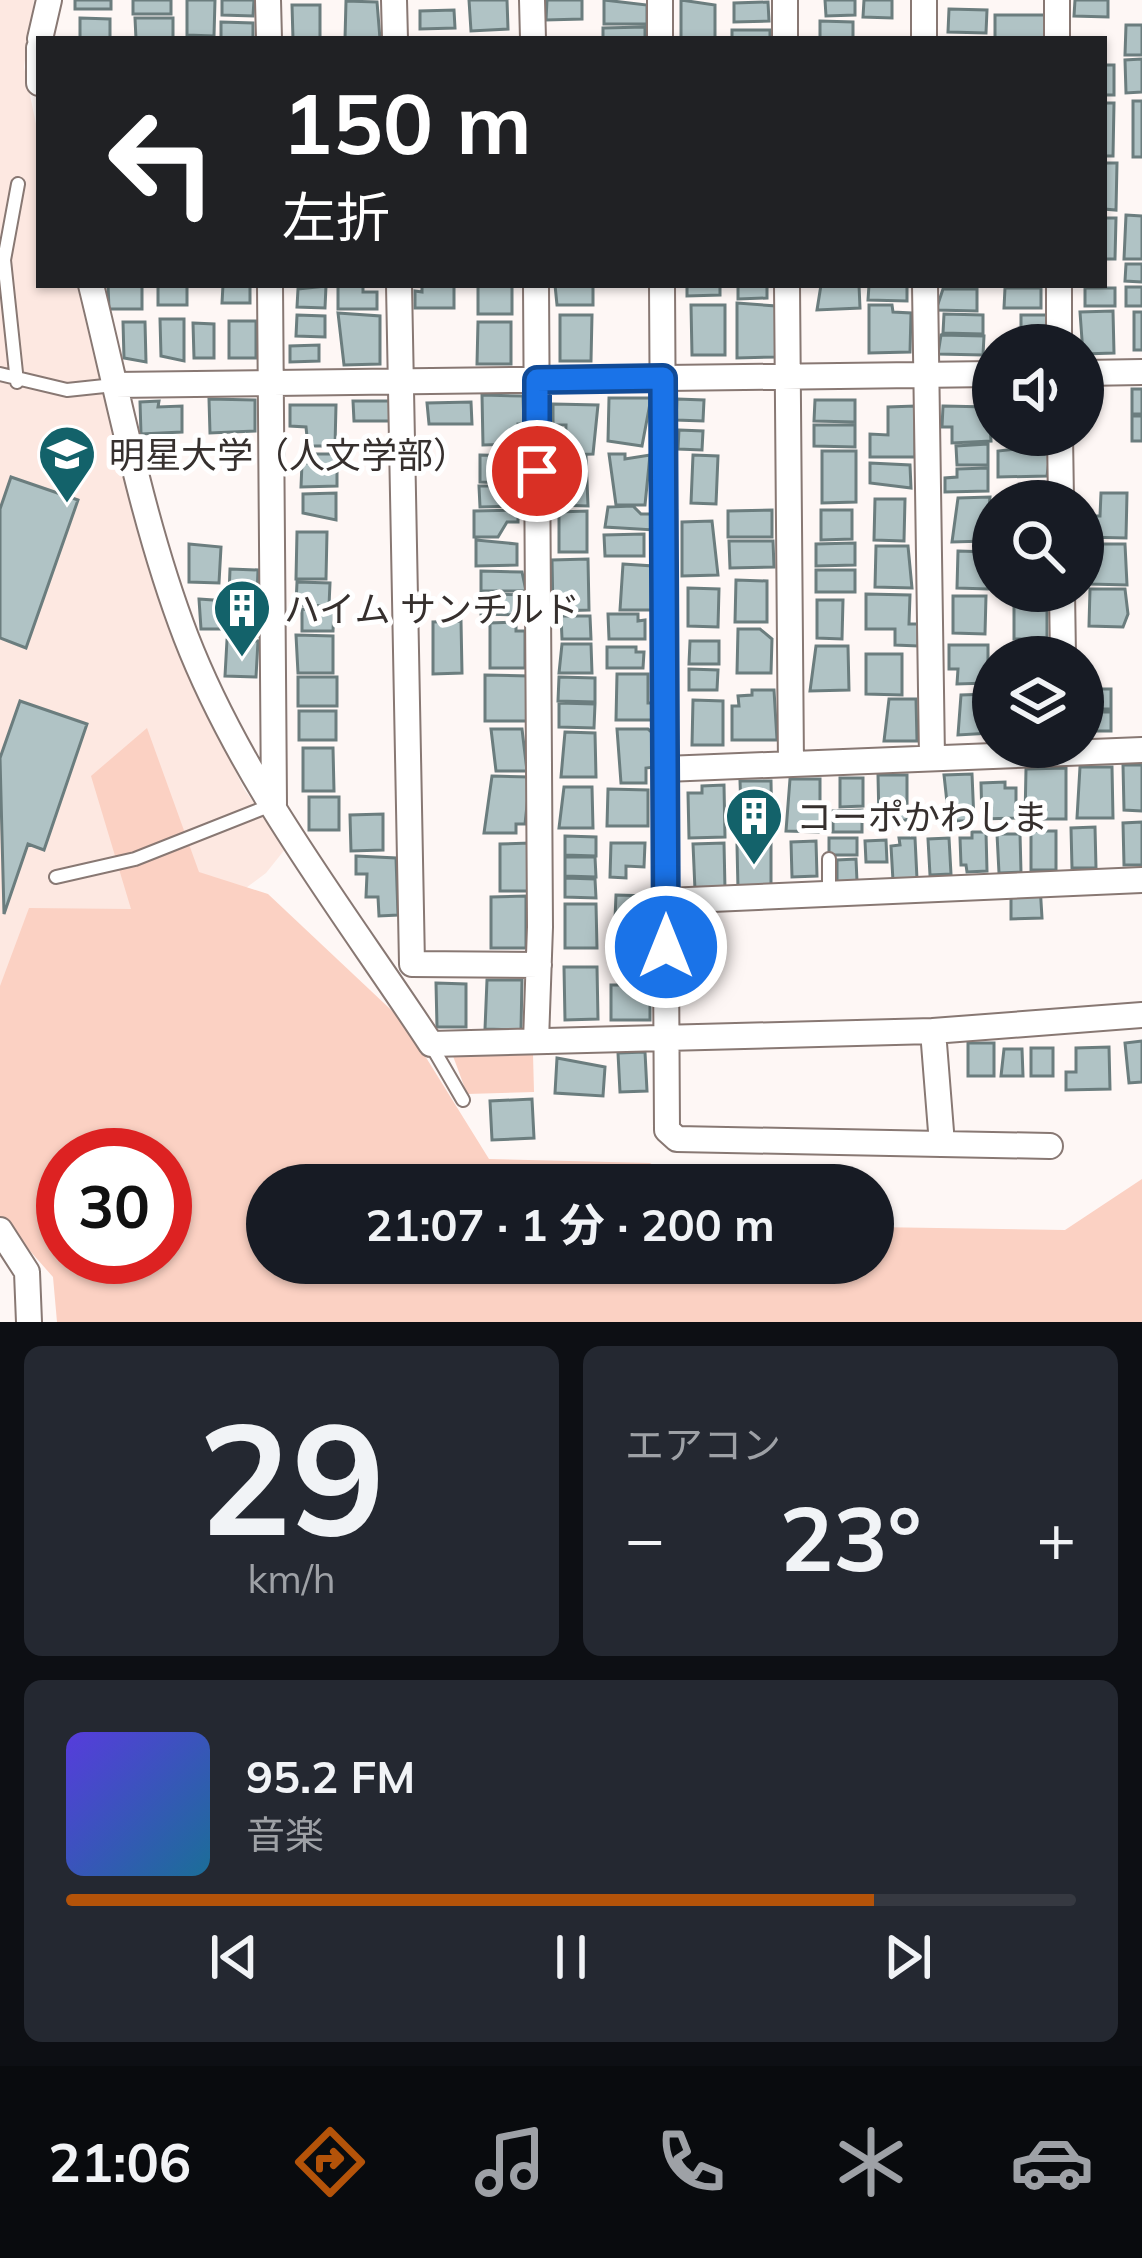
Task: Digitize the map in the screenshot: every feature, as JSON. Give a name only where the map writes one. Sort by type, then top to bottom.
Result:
[{"type":"street","points":[[41,36],[49,0]]},
{"type":"street","points":[[268,0],[268,36]]},
{"type":"street","points":[[394,0],[395,36]]},
{"type":"street","points":[[532,0],[532,36]]},
{"type":"street","points":[[660,0],[660,36]]},
{"type":"street","points":[[785,0],[785,36]]},
{"type":"street","points":[[924,0],[924,36]]},
{"type":"street","points":[[1057,0],[1057,36]]},
{"type":"street","points":[[92,288],[187,640],[274,804],[431,1044],[933,1030],[1142,1015]]},
{"type":"street","points":[[270,288],[274,804]]},
{"type":"street","points":[[399,288],[412,964],[539,965]]},
{"type":"street","points":[[536,288],[536,1041]]},
{"type":"street","points":[[662,288],[667,1130],[677,1139],[1050,1146]]},
{"type":"street","points":[[787,288],[790,764]]},
{"type":"street","points":[[925,288],[932,758]]},
{"type":"street","points":[[1059,288],[1059,324]]},
{"type":"street","points":[[1104,373],[1142,372]]},
{"type":"street","points":[[116,385],[972,374]]},
{"type":"street","points":[[1104,750],[1142,750]]},
{"type":"street","points":[[665,769],[972,756]]},
{"type":"street","points":[[666,901],[1142,880]]},
{"type":"street","points":[[933,1030],[942,1144]]},
{"type":"street","points":[[0,1230],[27,1272],[29,1322]]},
{"type":"lane","points":[[17,382],[2,259],[18,184]]},
{"type":"lane","points":[[0,374],[17,382],[67,390],[116,385]]},
{"type":"lane","points":[[56,878],[135,859],[274,804]]},
{"type":"lane","points":[[829,859],[829,894]]},
{"type":"lane","points":[[431,1044],[463,1100]]},
{"type":"shaded area","name":"明星大学（人文学部）","points":[[0,0],[34,0],[24,67],[36,124],[36,288],[78,288],[113,436],[177,649],[244,789],[286,848],[266,873],[0,1070]]},
{"type":"shaded area","points":[[147,728],[199,872],[268,894],[404,1022],[489,1159],[651,1164],[246,1164],[246,1284],[894,1284],[894,1227],[1065,1230],[1142,1179],[1142,1322],[57,1322],[54,1284],[192,1284],[192,1128],[36,1128],[36,1258],[0,1217],[0,986],[29,908],[131,909],[91,776]]},
{"type":"shaded area","points":[[533,1054],[534,1092],[467,1094],[453,1056]]},
{"type":"building","points":[[75,0],[111,0],[111,9],[75,9]]},
{"type":"building","points":[[133,0],[171,0],[171,14],[133,14]]},
{"type":"building","points":[[187,0],[215,0],[214,36],[187,35]]},
{"type":"building","points":[[222,0],[254,0],[253,16],[222,15]]},
{"type":"building","points":[[469,0],[507,0],[508,29],[471,31]]},
{"type":"building","points":[[547,0],[582,0],[582,19],[546,20]]},
{"type":"building","points":[[604,0],[647,5],[647,24],[604,24]]},
{"type":"building","points":[[681,0],[715,5],[715,36],[681,36]]},
{"type":"building","points":[[825,0],[855,0],[855,15],[826,16]]},
{"type":"building","points":[[864,0],[892,0],[892,18],[863,17]]},
{"type":"building","points":[[1075,0],[1108,0],[1108,17],[1074,16]]},
{"type":"building","points":[[346,1],[377,2],[380,36],[345,36]]},
{"type":"building","points":[[768,2],[769,21],[734,22],[734,3]]},
{"type":"building","points":[[292,5],[320,5],[320,36],[293,36]]},
{"type":"building","points":[[949,9],[987,10],[986,33],[948,32]]},
{"type":"building","points":[[454,10],[455,28],[420,29],[420,11]]},
{"type":"building","points":[[995,15],[1045,15],[1045,36],[995,36]]},
{"type":"building","points":[[80,18],[110,19],[110,36],[80,36]]},
{"type":"building","points":[[135,18],[173,18],[173,36],[136,36]]},
{"type":"building","points":[[820,21],[853,22],[853,36],[820,36]]},
{"type":"building","points":[[221,22],[253,23],[253,36],[221,36]]},
{"type":"building","points":[[1126,25],[1142,25],[1142,55],[1125,55]]},
{"type":"building","points":[[645,27],[645,36],[603,36],[603,28]]},
{"type":"building","points":[[732,30],[770,30],[770,36],[732,36]]},
{"type":"building","points":[[1142,59],[1142,92],[1126,93],[1125,60]]},
{"type":"building","points":[[1107,65],[1114,65],[1114,95],[1107,95]]},
{"type":"building","points":[[1133,101],[1142,101],[1142,157],[1133,157]]},
{"type":"building","points":[[1107,103],[1114,103],[1113,156],[1107,156]]},
{"type":"building","points":[[1107,163],[1117,163],[1116,210],[1107,209]]},
{"type":"building","points":[[1126,215],[1142,216],[1142,259],[1124,259]]},
{"type":"building","points":[[1107,218],[1116,218],[1115,259],[1107,259]]},
{"type":"building","points":[[1126,264],[1142,264],[1142,282],[1125,281]]},
{"type":"building","points":[[1126,287],[1142,287],[1142,306],[1126,306]]},
{"type":"building","points":[[108,288],[142,288],[142,309],[109,309]]},
{"type":"building","points":[[158,288],[187,288],[187,305],[158,305]]},
{"type":"building","points":[[223,288],[250,288],[250,303],[222,303]]},
{"type":"building","points":[[326,288],[325,308],[297,307],[298,289]]},
{"type":"building","points":[[338,288],[377,292],[377,309],[338,309]]},
{"type":"building","points":[[422,288],[454,288],[454,308],[415,308],[415,291],[422,292]]},
{"type":"building","points":[[478,288],[512,288],[512,314],[478,314]]},
{"type":"building","points":[[555,288],[593,288],[593,305],[557,305]]},
{"type":"building","points":[[687,288],[720,288],[720,295],[687,296]]},
{"type":"building","points":[[738,288],[767,288],[767,298],[738,299]]},
{"type":"building","points":[[821,288],[859,288],[860,308],[817,310]]},
{"type":"building","points":[[869,288],[907,288],[907,301],[868,300]]},
{"type":"building","points":[[1005,288],[1041,288],[1041,308],[1004,308]]},
{"type":"building","points":[[1085,288],[1115,288],[1115,306],[1085,306]]},
{"type":"building","points":[[943,289],[977,289],[977,311],[936,310]]},
{"type":"building","points":[[737,303],[776,306],[776,357],[737,358]]},
{"type":"building","points":[[691,305],[725,305],[725,355],[692,355]]},
{"type":"building","points":[[869,305],[892,305],[893,312],[911,313],[910,352],[869,353]]},
{"type":"building","points":[[1113,311],[1114,353],[1104,353],[1104,324],[1081,324],[1080,312]]},
{"type":"building","points":[[1134,312],[1142,312],[1142,350],[1134,350]]},
{"type":"building","points":[[338,313],[380,316],[380,364],[344,365]]},
{"type":"building","points":[[944,314],[983,315],[983,324],[972,324],[972,334],[943,333]]},
{"type":"building","points":[[297,315],[325,316],[325,337],[296,336]]},
{"type":"building","points":[[560,315],[592,315],[591,361],[560,361]]},
{"type":"building","points":[[1021,315],[1047,315],[1047,324],[1021,324]]},
{"type":"building","points":[[160,319],[184,319],[184,361],[161,356]]},
{"type":"building","points":[[229,321],[256,321],[256,358],[229,358]]},
{"type":"building","points":[[123,322],[145,322],[146,362],[124,358]]},
{"type":"building","points":[[478,322],[511,322],[511,364],[477,364]]},
{"type":"building","points":[[193,323],[214,324],[214,358],[194,358]]},
{"type":"building","points":[[941,335],[972,336],[972,355],[938,354]]},
{"type":"building","points":[[319,345],[319,361],[290,362],[290,346]]},
{"type":"building","points":[[1132,389],[1142,389],[1142,414],[1132,414]]},
{"type":"building","points":[[482,395],[523,396],[524,424],[518,424],[518,444],[483,445]]},
{"type":"building","points":[[609,398],[651,398],[642,446],[608,441]]},
{"type":"building","points":[[209,399],[255,400],[255,431],[210,433]]},
{"type":"building","points":[[677,399],[704,400],[703,421],[676,420]]},
{"type":"building","points":[[815,400],[855,400],[855,422],[814,421]]},
{"type":"building","points":[[159,401],[158,407],[182,406],[182,432],[141,434],[140,402]]},
{"type":"building","points":[[353,401],[390,401],[390,421],[354,421]]},
{"type":"building","points":[[471,402],[472,424],[429,424],[427,403]]},
{"type":"building","points":[[553,404],[598,405],[593,454],[565,455],[566,425],[553,425]]},
{"type":"building","points":[[290,405],[336,405],[335,446],[308,446],[306,427],[290,426]]},
{"type":"building","points":[[915,406],[915,457],[870,457],[870,434],[888,435],[888,407]]},
{"type":"building","points":[[943,406],[972,407],[972,442],[952,443],[952,427],[942,427]]},
{"type":"building","points":[[1132,416],[1142,416],[1142,441],[1132,441]]},
{"type":"building","points":[[814,425],[855,425],[855,447],[814,446]]},
{"type":"building","points":[[679,430],[703,431],[702,450],[678,449]]},
{"type":"building","points":[[972,445],[972,456],[988,456],[988,465],[957,465],[956,446]]},
{"type":"building","points":[[822,451],[856,451],[856,502],[822,503]]},
{"type":"building","points":[[315,454],[337,454],[337,486],[301,487],[302,463],[315,463]]},
{"type":"building","points":[[609,454],[625,454],[625,459],[650,455],[645,505],[616,505]]},
{"type":"building","points":[[480,455],[520,456],[520,471],[507,471],[507,483],[480,482]]},
{"type":"building","points":[[693,455],[718,456],[716,504],[691,503]]},
{"type":"building","points":[[998,456],[1050,456],[1047,476],[998,477]]},
{"type":"building","points":[[586,457],[588,506],[556,505],[556,458]]},
{"type":"building","points":[[870,463],[910,465],[911,488],[870,483]]},
{"type":"building","points":[[988,468],[988,480],[972,480],[972,491],[945,492],[945,478],[957,477],[957,469]]},
{"type":"building","points":[[11,477],[78,500],[26,648],[0,638],[0,509]]},
{"type":"building","points":[[479,486],[507,486],[506,494],[520,494],[520,506],[480,507]]},
{"type":"building","points":[[336,493],[336,520],[303,513],[303,494]]},
{"type":"building","points":[[1104,493],[1127,493],[1126,538],[1104,537]]},
{"type":"building","points":[[958,498],[972,498],[972,541],[952,542]]},
{"type":"building","points":[[875,499],[905,499],[904,541],[874,540]]},
{"type":"building","points":[[633,506],[641,514],[654,514],[654,530],[605,527],[608,507]]},
{"type":"building","points":[[518,510],[518,522],[507,522],[498,537],[474,537],[474,511]]},
{"type":"building","points":[[772,510],[772,537],[728,537],[728,511]]},
{"type":"building","points":[[821,510],[852,510],[852,539],[821,540]]},
{"type":"building","points":[[587,511],[587,552],[559,552],[559,512]]},
{"type":"building","points":[[712,521],[718,575],[682,576],[682,522]]},
{"type":"building","points":[[297,532],[327,532],[326,579],[296,579]]},
{"type":"building","points":[[644,534],[644,556],[605,556],[604,535]]},
{"type":"building","points":[[476,540],[517,544],[517,565],[476,566]]},
{"type":"building","points":[[729,541],[773,541],[774,567],[730,568]]},
{"type":"building","points":[[855,543],[855,565],[816,566],[816,544]]},
{"type":"building","points":[[189,544],[221,547],[219,583],[189,582]]},
{"type":"building","points":[[1104,544],[1125,544],[1127,585],[1104,584]]},
{"type":"building","points":[[876,546],[908,546],[912,588],[875,587]]},
{"type":"building","points":[[958,551],[972,551],[972,588],[957,588]]},
{"type":"building","points":[[588,559],[589,610],[553,611],[552,560]]},
{"type":"building","points":[[623,564],[653,566],[653,610],[620,610]]},
{"type":"building","points":[[230,569],[258,570],[257,596],[229,595]]},
{"type":"building","points":[[816,570],[855,570],[855,592],[816,592]]},
{"type":"building","points":[[481,571],[522,572],[526,591],[481,591]]},
{"type":"building","points":[[736,580],[767,581],[767,622],[735,622]]},
{"type":"building","points":[[297,582],[330,583],[329,606],[296,605]]},
{"type":"building","points":[[688,588],[719,589],[718,627],[688,626]]},
{"type":"building","points":[[1104,589],[1125,589],[1128,614],[1123,627],[1089,626],[1089,612],[1104,612]]},
{"type":"building","points":[[482,594],[527,595],[527,601],[522,602],[521,615],[481,614]]},
{"type":"building","points":[[866,594],[910,595],[909,624],[918,624],[918,646],[895,645],[895,629],[866,629]]},
{"type":"building","points":[[953,596],[972,596],[972,612],[986,612],[985,634],[953,633]]},
{"type":"building","points":[[199,599],[227,601],[225,629],[201,629]]},
{"type":"building","points":[[817,600],[843,600],[842,639],[817,638]]},
{"type":"building","points":[[232,604],[261,605],[260,636],[236,637]]},
{"type":"building","points":[[302,609],[334,610],[333,631],[302,631]]},
{"type":"building","points":[[1014,612],[1047,612],[1047,636],[1014,636]]},
{"type":"building","points":[[608,614],[638,614],[638,621],[645,620],[645,639],[609,639]]},
{"type":"building","points":[[561,616],[590,616],[591,639],[562,639]]},
{"type":"building","points":[[461,621],[462,673],[433,674],[433,622]]},
{"type":"building","points":[[516,622],[516,631],[525,631],[525,668],[490,668],[490,623]]},
{"type":"building","points":[[738,629],[760,629],[772,639],[771,673],[737,673]]},
{"type":"building","points":[[296,635],[333,636],[333,673],[298,673]]},
{"type":"building","name":"ハイム サンチルド","points":[[227,640],[258,641],[256,677],[225,676]]},
{"type":"building","points":[[690,641],[719,641],[719,664],[689,664]]},
{"type":"building","points":[[562,644],[591,644],[592,673],[559,673]]},
{"type":"building","points":[[949,645],[972,645],[972,684],[957,684],[958,669],[949,669]]},
{"type":"building","points":[[816,646],[848,646],[849,690],[810,691]]},
{"type":"building","points":[[607,647],[636,647],[636,652],[644,652],[643,668],[607,668]]},
{"type":"building","points":[[866,654],[902,654],[902,695],[866,694]]},
{"type":"building","points":[[689,669],[718,670],[717,690],[689,690]]},
{"type":"building","points":[[617,674],[648,674],[648,703],[657,703],[657,720],[616,720]]},
{"type":"building","points":[[485,675],[529,676],[528,721],[485,721]]},
{"type":"building","points":[[298,677],[337,677],[337,706],[298,706]]},
{"type":"building","points":[[559,677],[595,678],[595,702],[558,701]]},
{"type":"building","points":[[1104,689],[1111,689],[1111,709],[1104,709]]},
{"type":"building","points":[[752,690],[774,690],[777,740],[732,740],[732,706],[739,706],[738,696],[752,695]]},
{"type":"building","points":[[961,695],[972,695],[972,734],[958,735]]},
{"type":"building","points":[[889,699],[916,699],[917,741],[884,741]]},
{"type":"building","points":[[693,700],[723,701],[723,745],[692,745]]},
{"type":"building","points":[[20,701],[87,724],[44,850],[28,844],[4,914],[0,758]]},
{"type":"building","points":[[559,703],[595,704],[594,728],[559,727]]},
{"type":"building","points":[[299,711],[336,711],[336,740],[299,740]]},
{"type":"building","points":[[1104,712],[1111,712],[1111,731],[1104,731]]},
{"type":"building","points":[[491,729],[522,729],[527,771],[496,771]]},
{"type":"building","points":[[617,729],[648,729],[655,735],[655,767],[646,768],[646,783],[621,783]]},
{"type":"building","points":[[565,732],[595,733],[596,777],[561,777]]},
{"type":"building","points":[[303,748],[333,748],[334,791],[303,791]]},
{"type":"building","points":[[1123,765],[1142,765],[1142,811],[1124,810]]},
{"type":"building","points":[[1112,767],[1113,818],[1077,818],[1080,768]]},
{"type":"building","points":[[1066,768],[1066,819],[1025,819],[1026,769]]},
{"type":"building","points":[[972,774],[974,821],[949,821],[944,775]]},
{"type":"building","points":[[878,775],[907,775],[907,820],[879,821]]},
{"type":"building","points":[[492,776],[530,777],[525,824],[516,824],[516,833],[484,833]]},
{"type":"building","points":[[840,778],[863,778],[863,806],[840,807]]},
{"type":"building","points":[[790,779],[820,779],[820,832],[786,831]]},
{"type":"building","points":[[740,781],[771,781],[772,837],[742,837]]},
{"type":"building","points":[[1005,782],[1005,788],[1016,788],[1016,818],[982,819],[981,783]]},
{"type":"building","points":[[724,785],[725,837],[689,838],[688,793],[702,793],[702,786]]},
{"type":"building","points":[[564,787],[592,787],[593,828],[559,828]]},
{"type":"building","points":[[608,789],[648,790],[648,826],[607,826]]},
{"type":"building","points":[[309,797],[339,797],[339,830],[309,830]]},
{"type":"building","points":[[862,810],[862,832],[833,832],[833,811]]},
{"type":"building","points":[[383,814],[383,850],[351,851],[350,815]]},
{"type":"building","points":[[1142,822],[1142,865],[1124,865],[1123,823]]},
{"type":"building","points":[[1095,827],[1096,868],[1072,868],[1071,828]]},
{"type":"building","points":[[1031,831],[1056,831],[1056,870],[1031,870]]},
{"type":"building","points":[[972,832],[986,832],[987,871],[967,872],[966,865],[961,865],[960,838],[972,838]]},
{"type":"building","points":[[997,834],[1020,834],[1021,872],[999,873]]},
{"type":"building","points":[[565,836],[596,837],[596,856],[565,855]]},
{"type":"building","points":[[829,838],[857,838],[857,855],[829,855]]},
{"type":"building","points":[[899,838],[915,838],[917,879],[893,881],[891,846],[900,845]]},
{"type":"building","points":[[949,838],[951,874],[930,875],[928,839]]},
{"type":"building","points":[[886,840],[887,862],[866,862],[865,841]]},
{"type":"building","points":[[816,841],[817,876],[792,877],[791,842]]},
{"type":"building","points":[[530,843],[530,891],[500,891],[500,844]]},
{"type":"building","points":[[611,843],[645,843],[644,867],[626,866],[626,878],[610,877]]},
{"type":"building","points":[[724,843],[725,889],[695,890],[693,844]]},
{"type":"building","name":"コーポかわしま","points":[[771,844],[771,889],[738,889],[737,845]]},
{"type":"building","points":[[356,856],[396,858],[398,915],[379,916],[378,897],[366,897],[367,874],[356,874]]},
{"type":"building","points":[[565,857],[595,857],[596,877],[565,876]]},
{"type":"building","points":[[856,859],[857,881],[837,882],[837,860]]},
{"type":"building","points":[[565,878],[595,879],[596,898],[565,897]]},
{"type":"building","points":[[1040,885],[1042,918],[1011,919],[1011,886]]},
{"type":"building","points":[[616,895],[650,896],[649,942],[640,944],[640,951],[622,950],[623,943],[614,942]]},
{"type":"building","points":[[526,896],[526,948],[491,948],[491,897]]},
{"type":"building","points":[[565,904],[596,904],[597,948],[565,948]]},
{"type":"building","points":[[564,967],[597,967],[598,1019],[565,1020]]},
{"type":"building","points":[[621,968],[650,968],[650,1020],[611,1020],[611,985],[621,985]]},
{"type":"building","points":[[487,980],[522,980],[521,1030],[485,1029]]},
{"type":"building","points":[[436,983],[466,984],[466,1027],[437,1027]]},
{"type":"building","points":[[1142,1041],[1142,1082],[1129,1083],[1125,1043]]},
{"type":"building","points":[[968,1043],[994,1043],[994,1076],[968,1076]]},
{"type":"building","points":[[1109,1047],[1110,1089],[1066,1090],[1066,1072],[1076,1072],[1076,1048]]},
{"type":"building","points":[[1031,1048],[1053,1048],[1053,1076],[1031,1076]]},
{"type":"building","points":[[1004,1049],[1022,1049],[1023,1076],[1001,1076]]},
{"type":"building","points":[[645,1052],[647,1091],[620,1092],[618,1053]]},
{"type":"building","points":[[557,1058],[605,1067],[603,1096],[555,1093]]},
{"type":"building","points":[[532,1099],[534,1138],[492,1140],[490,1101]]},
{"type":"place","name":"明星大学（人文学部）","points":[[67,505]]},
{"type":"place","name":"ハイム サンチルド","points":[[242,659]]},
{"type":"place","name":"コーポかわしま","points":[[754,867]]},
{"type":"route","points":[[537,471],[537,380],[663,378],[666,947]]}]
